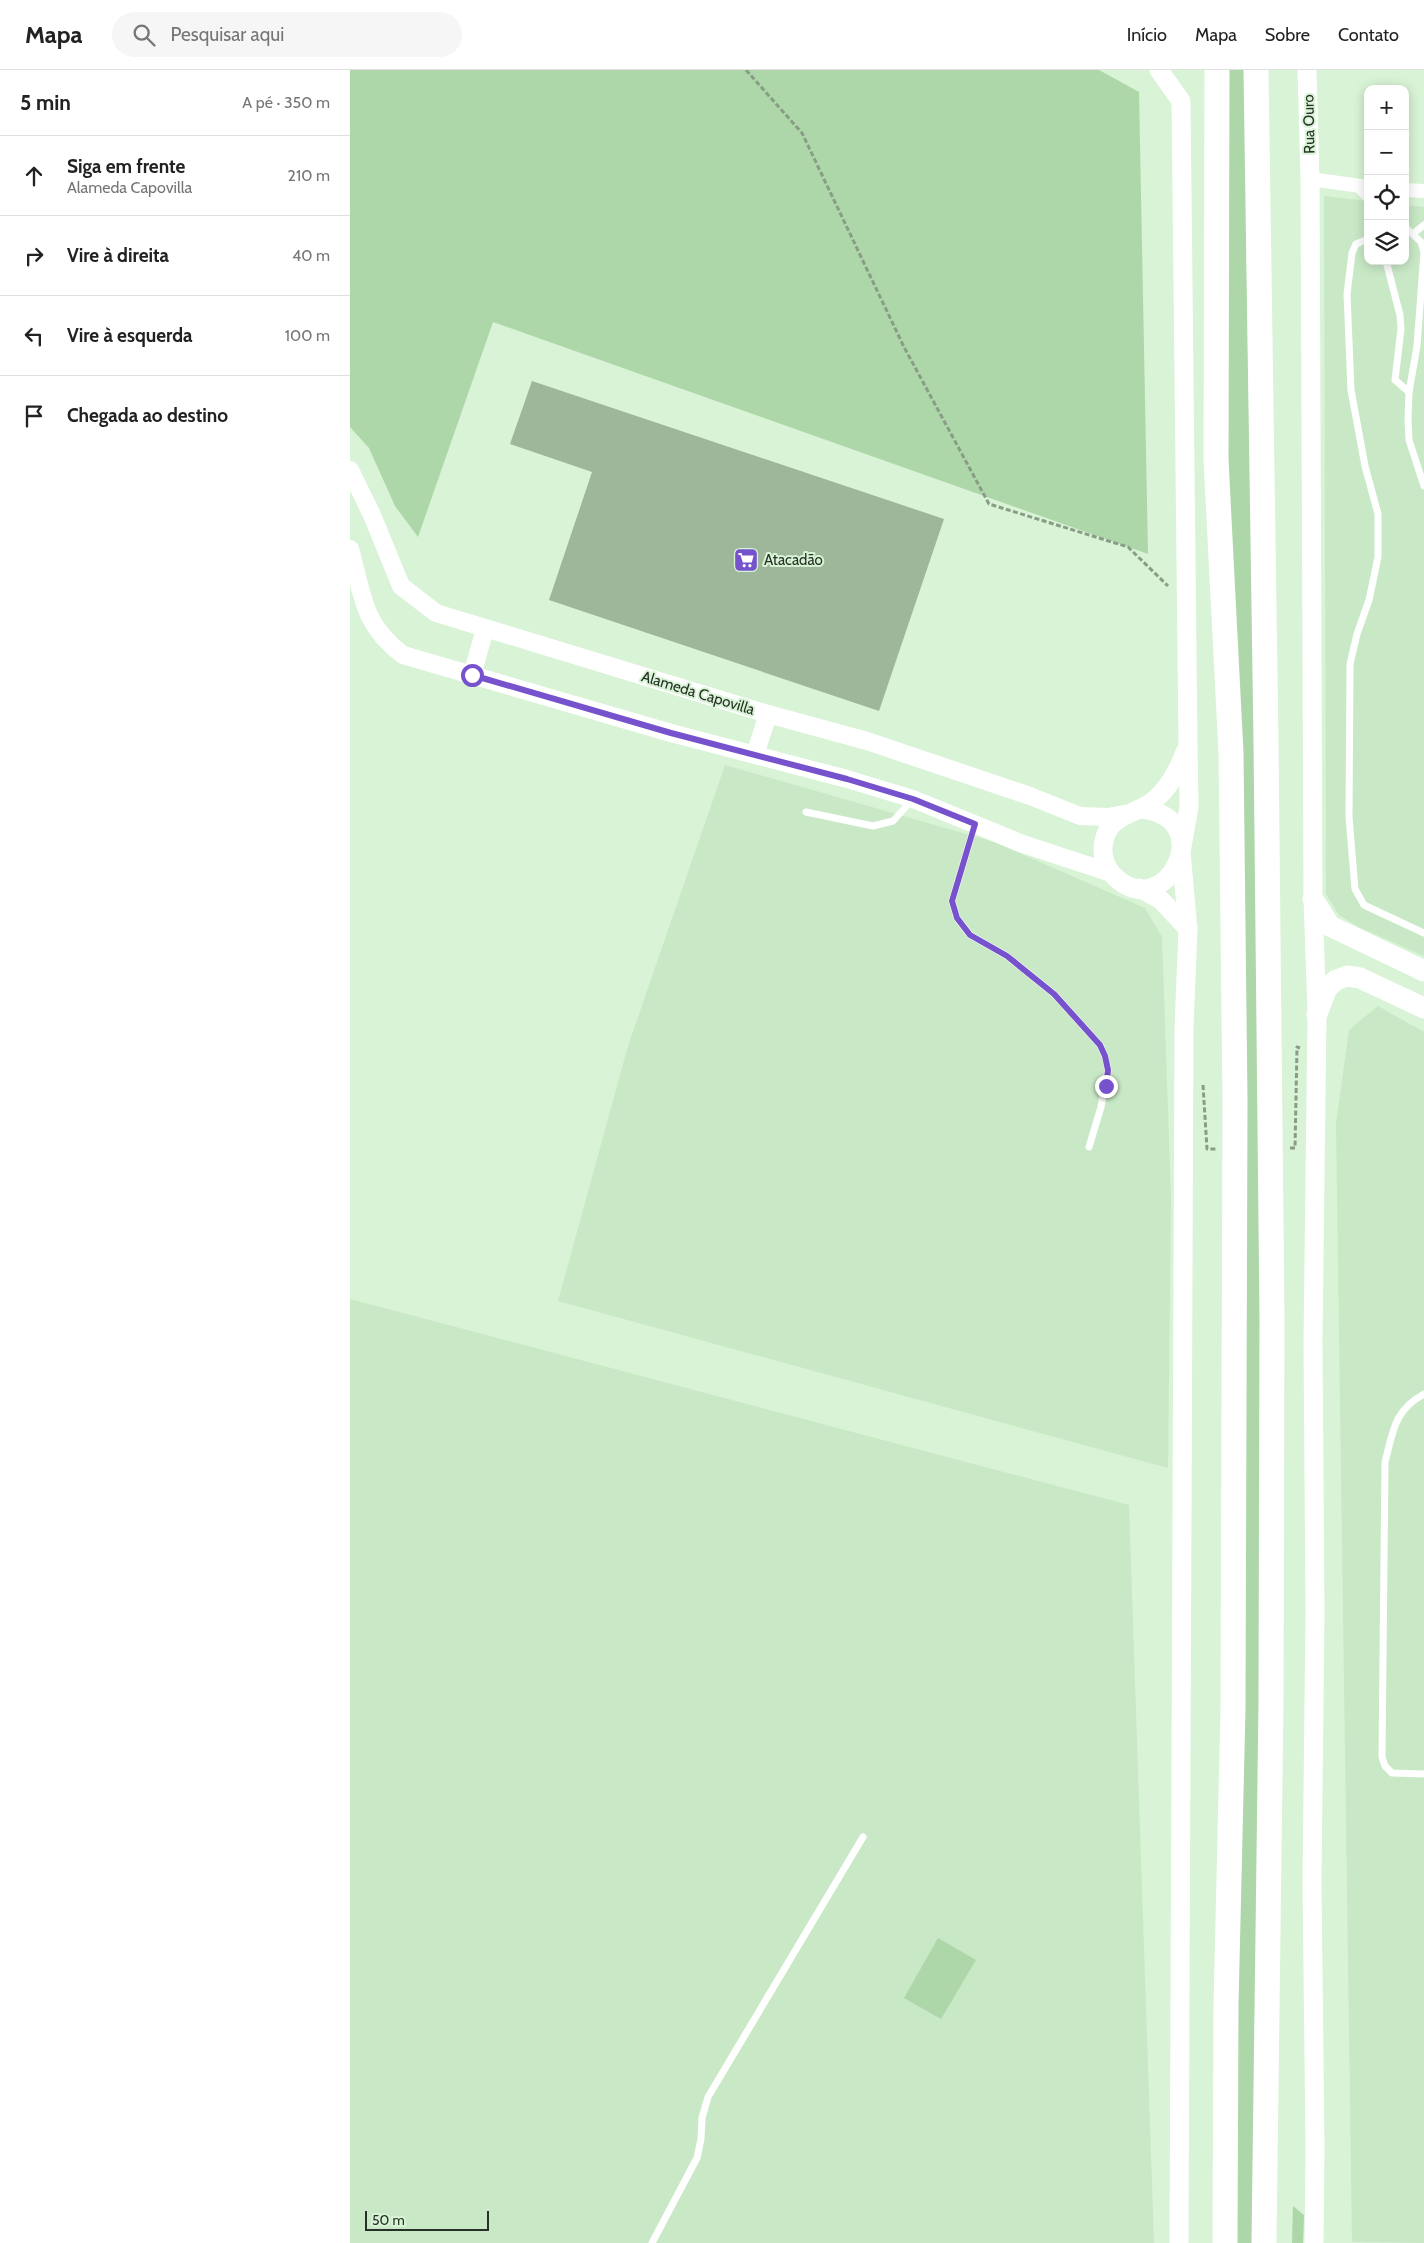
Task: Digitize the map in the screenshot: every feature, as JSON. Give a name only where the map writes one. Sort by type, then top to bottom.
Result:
[{"type":"highway","points":[[1217,70],[1216,460],[1231,754],[1235,1101],[1233,1708],[1227,1995],[1225,2243]]},
{"type":"highway","points":[[1256,75],[1272,1319],[1271,1700],[1264,2243]]},
{"type":"main road","points":[[1139,888],[1151,887],[1162,882],[1172,874],[1178,864],[1189,807],[1182,101],[1158,70]]},
{"type":"main road","name":"Rua Ouro","points":[[1307,70],[1310,179],[1313,898],[1317,1014],[1313,1342],[1315,1613],[1312,1881],[1315,2148],[1314,2243]]},
{"type":"main road","points":[[1188,744],[1173,779],[1153,801],[1114,821],[1104,841],[1106,863],[1111,873],[1119,880],[1161,900],[1188,929]]},
{"type":"main road","points":[[1131,812],[1161,814],[1170,821],[1181,841],[1188,929],[1184,1038],[1179,2243]]},
{"type":"main road","points":[[1313,898],[1330,926],[1424,971]]},
{"type":"main road","points":[[1317,1014],[1327,988],[1336,980],[1347,976],[1360,978],[1424,1008]]},
{"type":"street","points":[[1310,179],[1361,186]]},
{"type":"street","points":[[1409,190],[1424,192]]},
{"type":"street","name":"Alameda Capovilla","points":[[350,470],[372,515],[401,586],[436,613],[768,714],[867,741],[1030,796],[1080,816],[1108,817],[1131,812]]},
{"type":"street","points":[[350,549],[364,606],[371,622],[386,640],[403,655],[913,799],[1023,844],[1111,873]]},
{"type":"street","points":[[472,675],[485,629]]},
{"type":"street","points":[[755,754],[768,714]]},
{"type":"lane","points":[[1414,233],[1424,225]]},
{"type":"lane","points":[[1409,230],[1414,233],[1424,252],[1417,346],[1409,392],[1409,440],[1424,486]]},
{"type":"lane","points":[[1364,241],[1356,244],[1352,253],[1347,294],[1351,390],[1358,438],[1378,514],[1378,557],[1369,600],[1357,634],[1350,664],[1349,817],[1355,889],[1364,905],[1424,933]]},
{"type":"lane","points":[[1387,265],[1400,315],[1401,329],[1395,380],[1409,392]]},
{"type":"lane","points":[[806,812],[873,826],[893,821],[913,799]]},
{"type":"lane","points":[[975,824],[952,901],[957,918],[970,935],[1007,956],[1054,994],[1100,1045],[1108,1070],[1101,1107],[1089,1146]]},
{"type":"lane","points":[[1424,1394],[1408,1403],[1395,1422],[1385,1462],[1382,1757],[1385,1766],[1392,1773],[1424,1774]]},
{"type":"lane","points":[[652,2243],[697,2158],[701,2139],[702,2118],[708,2097],[863,1837]]},
{"type":"path","points":[[746,70],[802,133],[904,347],[989,504],[1128,547],[1186,604]]},
{"type":"shaded area","points":[[350,70],[1099,70],[1139,92],[1148,554],[493,322],[418,537],[395,506],[369,448],[350,427]]},
{"type":"shaded area","points":[[1228,70],[1246,70],[1248,351],[1263,1054],[1263,1457],[1256,2243],[1236,2243],[1227,482]]},
{"type":"shaded area","points":[[1324,196],[1364,201],[1364,265],[1409,265],[1409,205],[1424,207],[1424,956],[1359,927],[1339,915],[1326,894]]},
{"type":"shaded area","points":[[725,765],[994,842],[1145,908],[1162,937],[1171,1198],[1168,1468],[558,1301],[628,1046]]},
{"type":"shaded area","points":[[1378,1006],[1424,1032],[1424,2243],[1352,2242],[1336,1124],[1349,1030]]},
{"type":"shaded area","points":[[350,1299],[1129,1505],[1154,2243],[350,2243]]},
{"type":"shaded area","points":[[938,1938],[976,1960],[941,2019],[904,1998]]},
{"type":"shaded area","points":[[1293,2206],[1304,2215],[1303,2243],[1292,2243]]},
{"type":"building","name":"Atacadão","points":[[532,381],[944,519],[879,711],[549,600],[592,472],[510,444]]},
{"type":"place","name":"Atacadão","points":[[746,560]]},
{"type":"route","points":[[472,675],[671,733],[847,779],[913,799],[975,824],[952,901],[957,918],[970,935],[1007,956],[1054,994],[1100,1045],[1108,1070],[1106,1086]]}]
